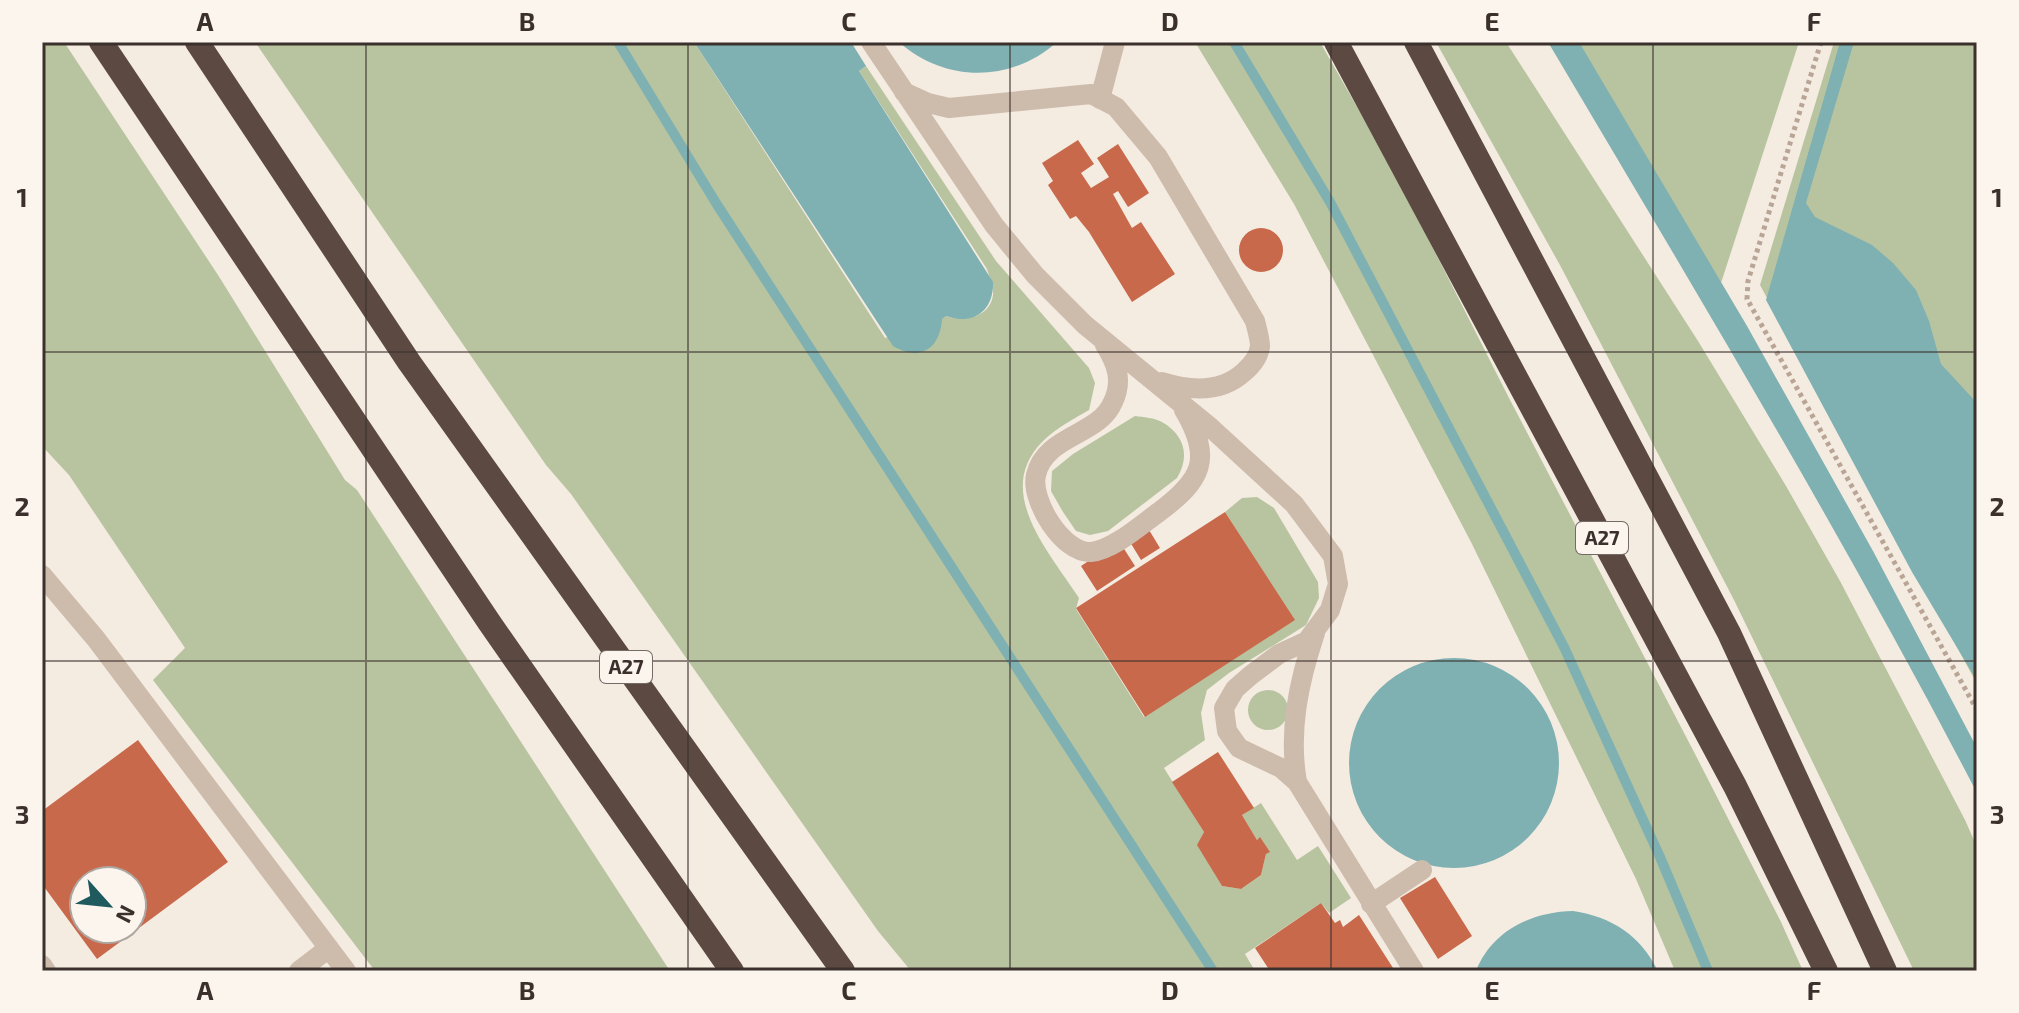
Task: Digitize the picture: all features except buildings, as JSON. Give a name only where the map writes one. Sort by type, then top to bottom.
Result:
[{"type":"highway","name":"A27","points":[[197,42],[409,362],[843,971]]},
{"type":"highway","name":"A27","points":[[1336,42],[1735,786],[1826,971]]},
{"type":"highway","points":[[1416,42],[1729,633],[1885,971]]},
{"type":"highway","points":[[103,45],[480,609],[732,971]]},
{"type":"lane","points":[[871,42],[994,225],[1035,275],[1098,335],[1179,401],[1294,504],[1333,556],[1338,584],[1330,610],[1307,641],[1279,654],[1235,689],[1224,708],[1227,731],[1239,748],[1281,768],[1297,782],[1414,971]]},
{"type":"lane","points":[[1100,99],[1115,42]]},
{"type":"lane","points":[[904,92],[949,108],[1091,94],[1116,107],[1158,157],[1255,321],[1260,347],[1254,364],[1233,383],[1184,389],[1153,379]]},
{"type":"lane","points":[[1098,335],[1116,364],[1119,384],[1113,405],[1100,420],[1047,453],[1036,475],[1037,503],[1073,547],[1091,552],[1118,541],[1183,494],[1197,476],[1200,454],[1196,430],[1179,401]]},
{"type":"lane","points":[[42,575],[96,639],[346,971]]},
{"type":"lane","points":[[1297,782],[1293,759],[1297,693],[1317,629]]},
{"type":"lane","points":[[1371,904],[1422,870]]},
{"type":"lane","points":[[299,971],[329,948]]},
{"type":"lane","points":[[42,965],[46,971]]},
{"type":"path","points":[[1821,42],[1748,281],[1747,299],[1977,710]]},
{"type":"green space","points":[[42,42],[64,42],[218,275],[345,480],[357,490],[670,971],[375,971],[153,680],[185,648],[69,475],[42,446]]},
{"type":"green space","points":[[255,42],[694,42],[885,338],[946,316],[961,319],[982,313],[991,303],[993,295],[987,269],[859,71],[866,66],[996,261],[1089,368],[1095,383],[1089,410],[1047,437],[1028,461],[1023,481],[1025,501],[1031,522],[1042,542],[1079,598],[1076,609],[1144,717],[1294,620],[1225,512],[1242,498],[1257,497],[1274,508],[1318,582],[1319,598],[1306,625],[1207,690],[1201,713],[1205,740],[1164,768],[1204,832],[1198,845],[1222,886],[1241,889],[1261,875],[1269,852],[1260,838],[1257,840],[1242,815],[1261,803],[1297,860],[1318,846],[1351,898],[1329,913],[1321,903],[1245,954],[1255,971],[911,971],[878,931],[571,494],[546,465]]},
{"type":"green space","points":[[1195,42],[1320,42],[1398,179],[1781,922],[1803,971],[1675,971],[1636,879],[1471,542],[1294,204]]},
{"type":"green space","points":[[1436,42],[1506,42],[1698,341],[1786,486],[1840,581],[1977,847],[1977,971],[1914,971],[1734,600],[1561,267]]},
{"type":"green space","points":[[1574,42],[1799,42],[1721,283]]},
{"type":"green space","points":[[1834,42],[1977,42],[1977,684],[1760,285]]},
{"type":"green space","points":[[1135,416],[1159,421],[1176,433],[1184,454],[1177,478],[1108,531],[1090,535],[1076,531],[1051,491],[1052,471],[1073,454]]},
{"type":"green space","points":[[1268,690],[1282,696],[1288,710],[1282,724],[1268,730],[1254,724],[1248,710],[1254,696]]},
{"type":"water","points":[[694,42],[851,42],[866,66],[859,71],[993,282],[986,308],[980,314],[965,319],[946,316],[942,319],[937,338],[927,350],[912,353],[893,346]]},
{"type":"water","points":[[899,42],[1057,42],[1019,65],[978,73],[937,65]]},
{"type":"water","points":[[1548,42],[1579,42],[1747,326],[1873,551],[1977,748],[1977,793],[1822,508]]},
{"type":"water","points":[[1840,42],[1854,42],[1806,203],[1815,217],[1872,245],[1893,263],[1916,290],[1941,364],[1977,403],[1977,681],[1912,572],[1766,300]]},
{"type":"water","points":[[1454,658],[1494,666],[1528,689],[1551,723],[1559,763],[1551,803],[1528,837],[1494,860],[1454,868],[1414,860],[1380,837],[1357,803],[1349,763],[1357,723],[1380,689],[1414,666]]},
{"type":"water","points":[[1573,911],[1600,918],[1623,930],[1643,947],[1658,971],[1476,971],[1492,944],[1515,926],[1543,915]]},
{"type":"waterway","points":[[618,42],[716,203],[1213,971]]},
{"type":"waterway","points":[[1234,42],[1330,202],[1564,647],[1660,857],[1708,971]]}]
